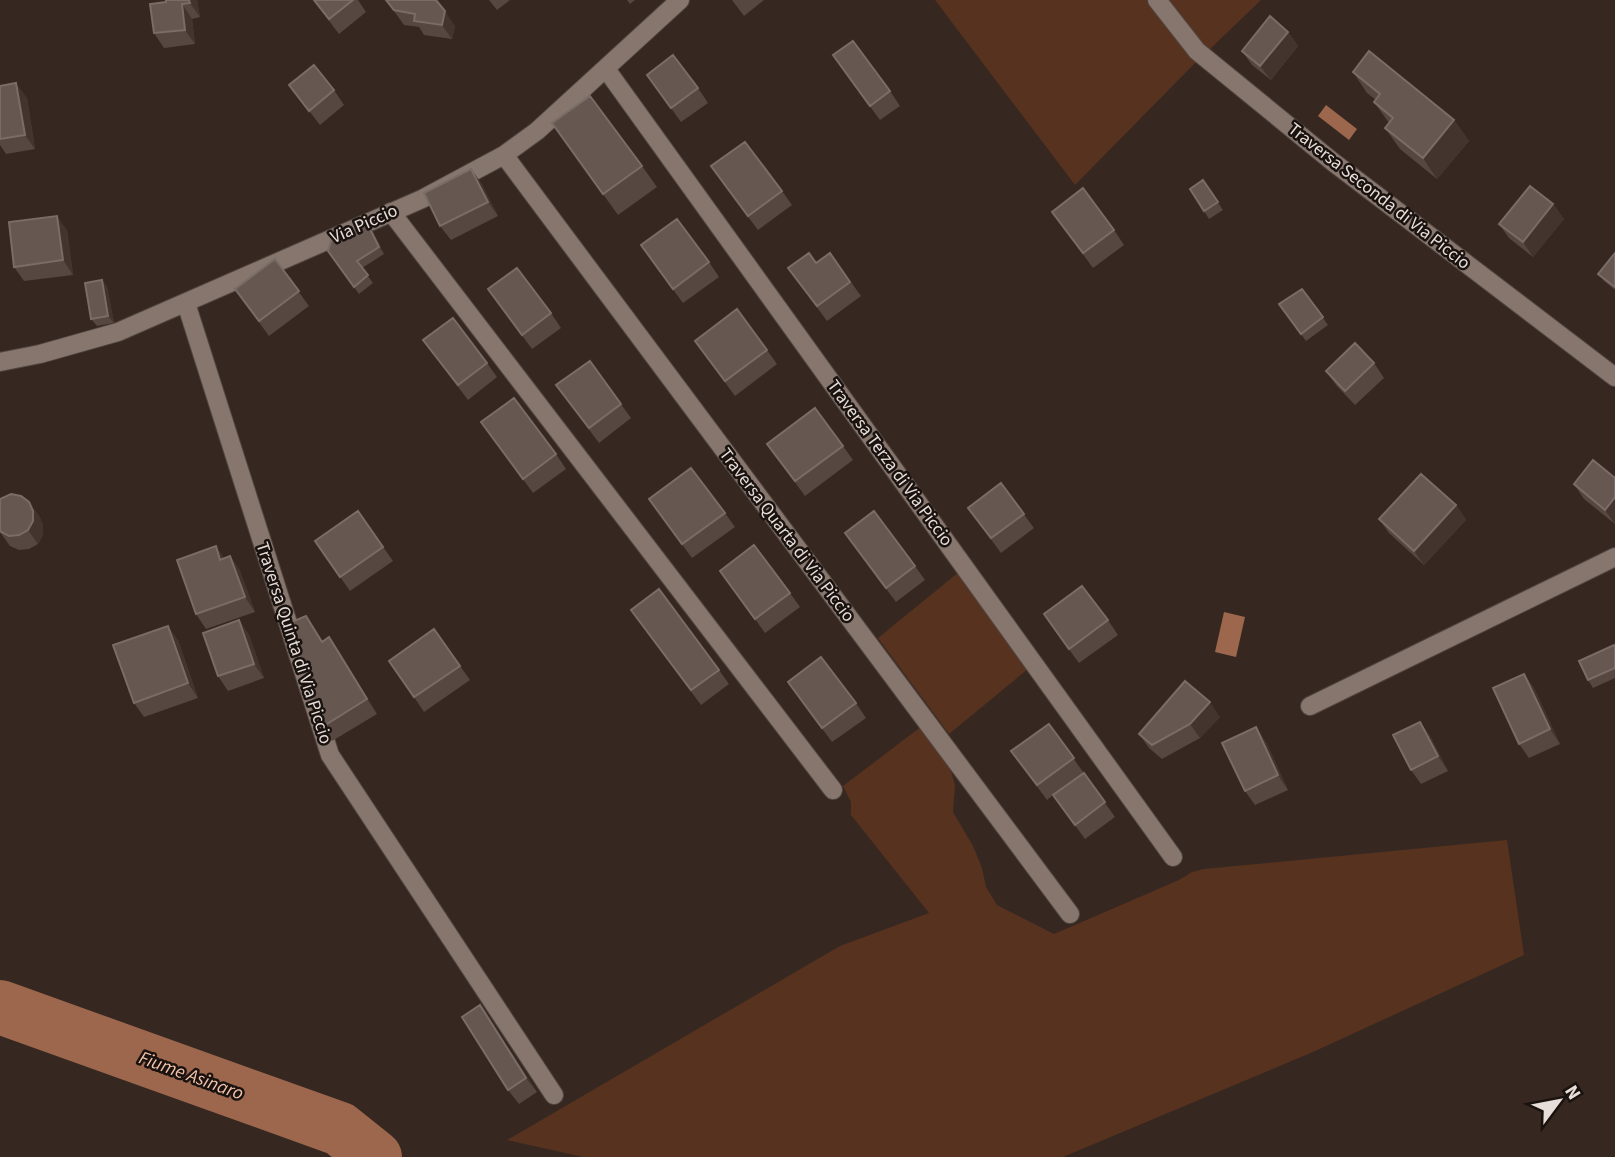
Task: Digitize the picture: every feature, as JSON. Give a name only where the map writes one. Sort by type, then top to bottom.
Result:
[{"type":"street","name":"Via Piccio","points":[[0,362],[40,354],[118,332],[391,212],[504,155],[537,131],[680,0]]},
{"type":"street","name":"Traversa Seconda di Via Piccio","points":[[1157,0],[1198,51],[1333,162],[1615,377]]},
{"type":"street","name":"Traversa Terza di Via Piccio","points":[[606,69],[1173,856]]},
{"type":"street","name":"Traversa Quarta di Via Piccio","points":[[504,155],[1070,914]]},
{"type":"street","points":[[391,212],[833,790]]},
{"type":"street","name":"Traversa Quinta di Via Piccio","points":[[186,303],[330,755],[554,1095]]},
{"type":"street","points":[[1310,706],[1615,557]]},
{"type":"shaded area","points":[[935,0],[1148,0],[1197,61],[1075,185]]},
{"type":"shaded area","points":[[1165,0],[1261,0],[1209,50],[1200,44]]},
{"type":"shaded area","points":[[1326,105],[1357,129],[1349,140],[1318,116]]},
{"type":"shaded area","points":[[959,572],[1028,669],[949,734],[878,638]]},
{"type":"shaded area","points":[[1224,612],[1245,617],[1236,657],[1215,652]]},
{"type":"shaded area","points":[[922,726],[950,768],[955,785],[953,812],[973,846],[986,887],[997,905],[1054,934],[1204,869],[1507,840],[1524,955],[1313,1052],[1063,1157],[583,1157],[507,1140],[840,946],[929,913],[851,815],[851,802],[843,786]]},
{"type":"building","points":[[166,0],[189,0],[190,3],[182,4],[185,30],[154,33],[150,4]]},
{"type":"building","points":[[314,0],[353,0],[329,19]]},
{"type":"building","points":[[386,0],[436,0],[445,11],[442,25],[414,21],[415,14],[394,10]]},
{"type":"building","points":[[1270,16],[1288,32],[1260,66],[1242,51]]},
{"type":"building","points":[[853,41],[890,91],[870,106],[833,55]]},
{"type":"building","points":[[1369,51],[1454,120],[1423,158],[1385,128],[1393,118],[1374,102],[1380,94],[1353,72]]},
{"type":"building","points":[[673,55],[698,88],[671,108],[647,75]]},
{"type":"building","points":[[314,65],[334,90],[309,111],[289,85]]},
{"type":"building","points":[[16,83],[25,135],[0,139],[0,86]]},
{"type":"building","points":[[590,96],[642,166],[603,194],[552,123]]},
{"type":"building","points":[[745,142],[782,191],[748,216],[711,166]]},
{"type":"building","points":[[471,169],[488,202],[440,226],[424,193]]},
{"type":"building","points":[[1203,180],[1218,202],[1204,211],[1190,189]]},
{"type":"building","points":[[1530,186],[1553,204],[1523,242],[1499,224]]},
{"type":"building","points":[[1083,188],[1114,230],[1083,253],[1052,212]]},
{"type":"building","points":[[57,216],[63,260],[14,267],[9,222]]},
{"type":"building","points":[[677,219],[709,262],[673,289],[641,245]]},
{"type":"building","points":[[367,223],[379,247],[357,261],[368,275],[354,287],[328,251],[331,241]]},
{"type":"building","points":[[809,253],[816,263],[830,253],[850,282],[817,306],[788,268]]},
{"type":"building","points":[[1615,253],[1615,287],[1598,274]]},
{"type":"building","points":[[275,259],[299,291],[259,321],[235,289]]},
{"type":"building","points":[[517,268],[551,313],[522,335],[488,289]]},
{"type":"building","points":[[102,280],[108,316],[91,319],[85,283]]},
{"type":"building","points":[[1302,289],[1323,317],[1301,334],[1279,304]]},
{"type":"building","points":[[737,309],[767,350],[725,381],[695,341]]},
{"type":"building","points":[[453,318],[487,363],[458,385],[423,340]]},
{"type":"building","points":[[1355,343],[1374,363],[1345,391],[1326,371]]},
{"type":"building","points":[[590,361],[621,404],[589,428],[556,385]]},
{"type":"building","points":[[514,398],[556,454],[523,479],[481,422]]},
{"type":"building","points":[[815,408],[843,446],[795,481],[767,444]]},
{"type":"building","points":[[1593,460],[1615,478],[1615,497],[1605,510],[1574,484]]},
{"type":"building","points":[[691,468],[725,513],[682,544],[649,499]]},
{"type":"building","points":[[1421,474],[1456,505],[1414,551],[1379,519]]},
{"type":"building","points":[[1001,483],[1024,514],[991,538],[968,508]]},
{"type":"building","points":[[11,494],[21,496],[29,502],[33,521],[28,530],[9,536],[0,531],[0,499]]},
{"type":"building","points":[[358,511],[383,547],[340,577],[315,541]]},
{"type":"building","points":[[874,511],[915,566],[886,588],[845,533]]},
{"type":"building","points":[[754,545],[790,593],[755,619],[720,571]]},
{"type":"building","points":[[216,546],[220,560],[230,556],[245,597],[196,614],[177,560]]},
{"type":"building","points":[[1082,586],[1108,620],[1069,649],[1044,614]]},
{"type":"building","points":[[659,589],[719,670],[691,690],[631,610]]},
{"type":"building","points":[[306,616],[322,642],[329,637],[367,699],[322,727],[289,623]]},
{"type":"building","points":[[239,620],[254,664],[218,676],[203,633]]},
{"type":"building","points":[[168,626],[188,683],[134,703],[113,645]]},
{"type":"building","points":[[434,629],[460,666],[414,697],[389,661]]},
{"type":"building","points":[[1614,645],[1615,668],[1588,680],[1579,661]]},
{"type":"building","points":[[821,657],[856,703],[822,728],[788,682]]},
{"type":"building","points":[[1524,674],[1550,729],[1519,744],[1493,688]]},
{"type":"building","points":[[1185,681],[1210,702],[1190,724],[1152,745],[1139,734]]},
{"type":"building","points":[[1420,722],[1438,756],[1411,770],[1393,735]]},
{"type":"building","points":[[1049,724],[1074,758],[1037,785],[1011,751]]},
{"type":"building","points":[[1256,727],[1278,775],[1245,791],[1222,743]]},
{"type":"building","points":[[1084,773],[1105,802],[1075,825],[1053,795]]},
{"type":"building","points":[[480,1005],[526,1078],[508,1090],[462,1017]]},
{"type":"waterway","name":"Fiume Asinaro","points":[[0,1007],[340,1129],[375,1157]]}]
